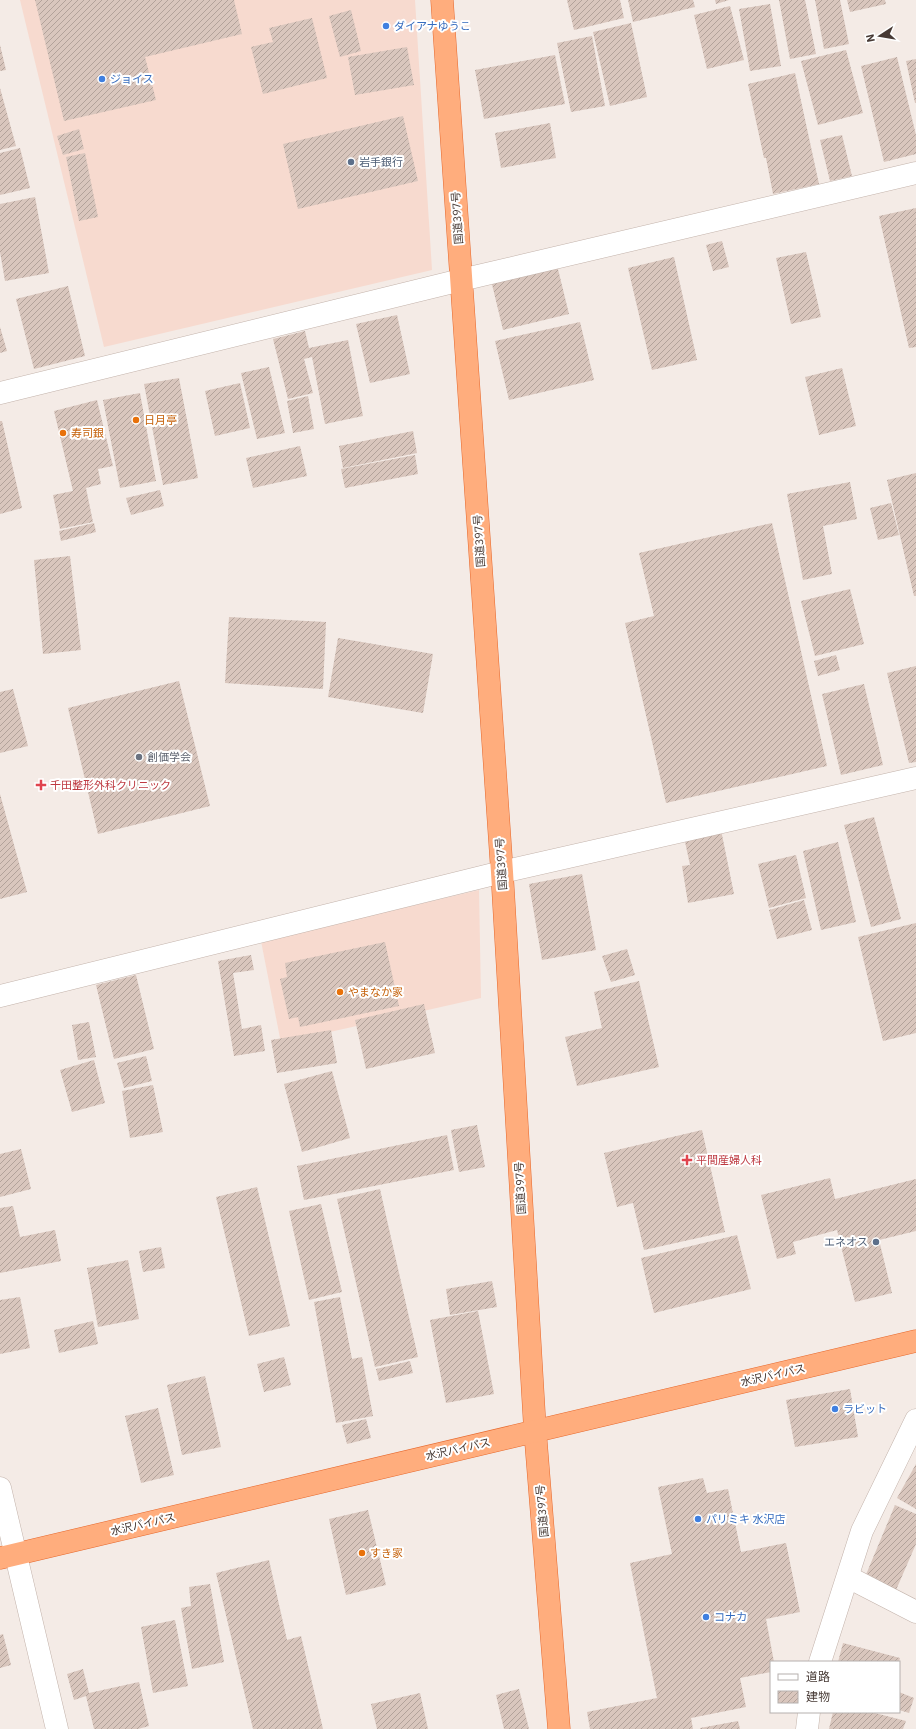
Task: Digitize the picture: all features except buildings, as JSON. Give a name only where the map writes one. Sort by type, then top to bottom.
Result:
[{"type":"highway","name":"国道397号","points":[[442,0],[502,872],[535,1430],[559,1729]]},
{"type":"highway","name":"水沢バイパス","points":[[8,1556],[916,1341]]},
{"type":"street","points":[[0,393],[461,280],[916,173]]},
{"type":"street","points":[[0,996],[502,872],[916,778]]},
{"type":"street","points":[[820,1661],[862,1531],[916,1420]]},
{"type":"street","points":[[0,1488],[8,1556],[57,1729]]},
{"type":"street","points":[[848,1577],[916,1612]]},
{"type":"street","points":[[807,1729],[809,1713]]},
{"type":"shaded area","points":[[20,0],[415,0],[432,270],[104,347]]},
{"type":"shaded area","points":[[479,890],[481,998],[281,1043],[261,941]]},
{"type":"place","name":"ダイアナゆうこ","points":[[386,26]]},
{"type":"place","name":"ジョイス","points":[[102,79]]},
{"type":"place","name":"岩手銀行","points":[[351,162]]},
{"type":"place","name":"日月亭","points":[[136,420]]},
{"type":"place","name":"寿司銀","points":[[63,433]]},
{"type":"place","name":"創価学会","points":[[139,757]]},
{"type":"place","name":"千田整形外科クリニック","points":[[41,785]]},
{"type":"place","name":"やまなか家","points":[[340,992]]},
{"type":"place","name":"平間産婦人科","points":[[687,1160]]},
{"type":"place","name":"エネオス","points":[[876,1242]]},
{"type":"place","name":"ラビット","points":[[835,1409]]},
{"type":"place","name":"パリミキ 水沢店","points":[[698,1519]]},
{"type":"place","name":"すき家","points":[[362,1553]]},
{"type":"place","name":"コナカ","points":[[706,1617]]}]
